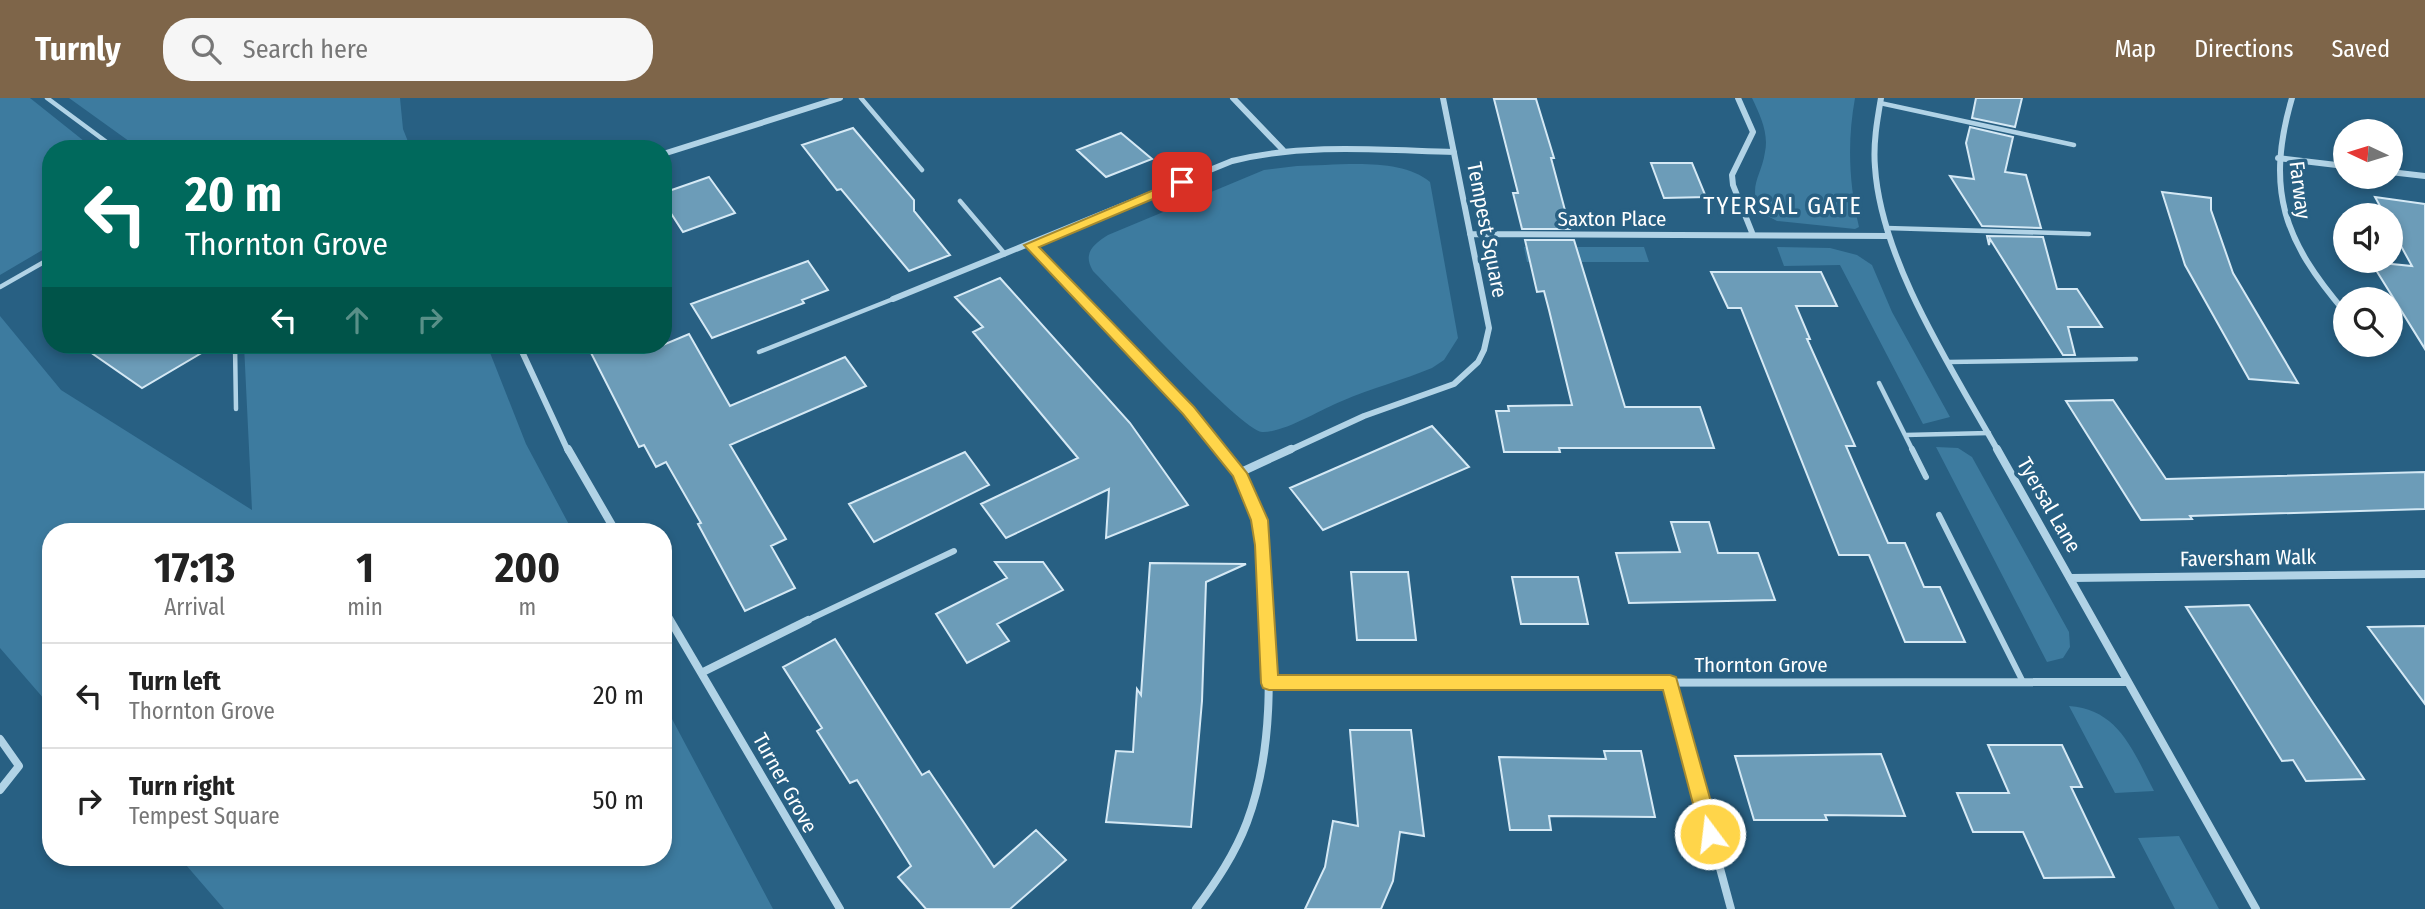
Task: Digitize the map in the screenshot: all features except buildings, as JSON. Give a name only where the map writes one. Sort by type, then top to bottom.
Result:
[{"type":"street","points":[[672,150],[840,98]]},
{"type":"street","points":[[1233,98],[1283,150]]},
{"type":"street","points":[[1443,98],[1454,152]]},
{"type":"street","points":[[1738,98],[1753,132],[1732,175],[1733,185],[1753,235]]},
{"type":"street","name":"Farway","points":[[2292,98],[2282,125],[2278,158],[2283,209],[2293,240],[2313,275],[2333,298]]},
{"type":"street","name":"Tyersal Lane","points":[[1881,100],[1874,142],[1875,187],[1907,282],[1948,362],[2256,909]]},
{"type":"street","name":"Tempest Square","points":[[894,299],[1232,161],[1283,150],[1454,152],[1489,328],[1487,346],[1479,362],[1465,377],[1445,389],[1381,409],[1240,473]]},
{"type":"street","points":[[2278,158],[2333,165]]},
{"type":"street","points":[[2403,173],[2425,176]]},
{"type":"street","name":"Saxton Place","points":[[1471,234],[1753,235],[1888,232]]},
{"type":"street","points":[[1031,245],[1189,411],[1240,473],[1259,520],[1263,545],[1269,683],[1267,738],[1252,809],[1217,880],[1196,909]]},
{"type":"street","points":[[523,354],[572,458],[611,523]]},
{"type":"street","name":"Faversham Walk","points":[[2071,578],[2425,574]]},
{"type":"street","points":[[703,672],[808,620]]},
{"type":"street","name":"Turner Grove","points":[[672,622],[703,672],[814,869],[840,909]]},
{"type":"street","name":"Thornton Grove","points":[[1269,683],[2127,682]]},
{"type":"street","points":[[1670,683],[1731,909]]},
{"type":"street","points":[[0,739],[19,766],[0,790]]},
{"type":"lane","points":[[47,98],[104,140]]},
{"type":"lane","points":[[861,98],[922,170]]},
{"type":"lane","points":[[1881,100],[2074,145]]},
{"type":"lane","points":[[960,201],[1006,255]]},
{"type":"lane","points":[[1888,232],[2088,234]]},
{"type":"lane","points":[[0,287],[42,263]]},
{"type":"lane","points":[[759,352],[894,299]]},
{"type":"lane","points":[[235,354],[236,409]]},
{"type":"lane","points":[[1948,362],[2136,359]]},
{"type":"lane","points":[[1879,383],[1926,478]]},
{"type":"lane","points":[[1905,435],[1989,433]]},
{"type":"lane","points":[[1939,515],[2023,682]]},
{"type":"lane","points":[[808,620],[954,551]]},
{"type":"shaded area","points":[[0,98],[30,98],[83,140],[42,140],[42,250],[0,275]]},
{"type":"shaded area","points":[[69,98],[400,98],[403,129],[407,140],[127,140]]},
{"type":"shaded area","points":[[1752,98],[1855,98],[1850,163],[1859,227],[1855,229],[1777,221],[1760,212],[1755,188],[1766,138]]},
{"type":"shaded area","points":[[1297,166],[1385,166],[1417,174],[1430,182],[1458,338],[1444,360],[1432,368],[1353,396],[1281,429],[1262,432],[1230,410],[1151,332],[1093,271],[1089,254],[1094,246],[1108,235],[1264,170]]},
{"type":"shaded area","points":[[1524,247],[1644,247],[1649,262],[1527,262]]},
{"type":"shaded area","points":[[1777,247],[1830,248],[1857,255],[1872,265],[1892,312],[1950,417],[1923,424],[1840,265],[1784,266]]},
{"type":"shaded area","points":[[0,316],[61,390],[252,510],[244,354],[491,354],[526,444],[568,523],[42,523],[42,697],[0,648]]},
{"type":"shaded area","points":[[1936,447],[1958,448],[1972,457],[2069,632],[2070,647],[2063,658],[2047,662]]},
{"type":"shaded area","points":[[2069,706],[2101,715],[2113,724],[2132,748],[2154,791],[2115,793]]},
{"type":"shaded area","points":[[672,719],[773,909],[224,909],[187,866],[672,866]]},
{"type":"shaded area","points":[[2179,836],[2219,909],[2175,909],[2138,838]]},
{"type":"district","name":"TYERSAL GATE","points":[[1783,206]]},
{"type":"route","points":[[1182,182],[1031,245],[1189,411],[1240,473],[1259,520],[1263,545],[1269,683],[1670,683],[1710,834]]}]
